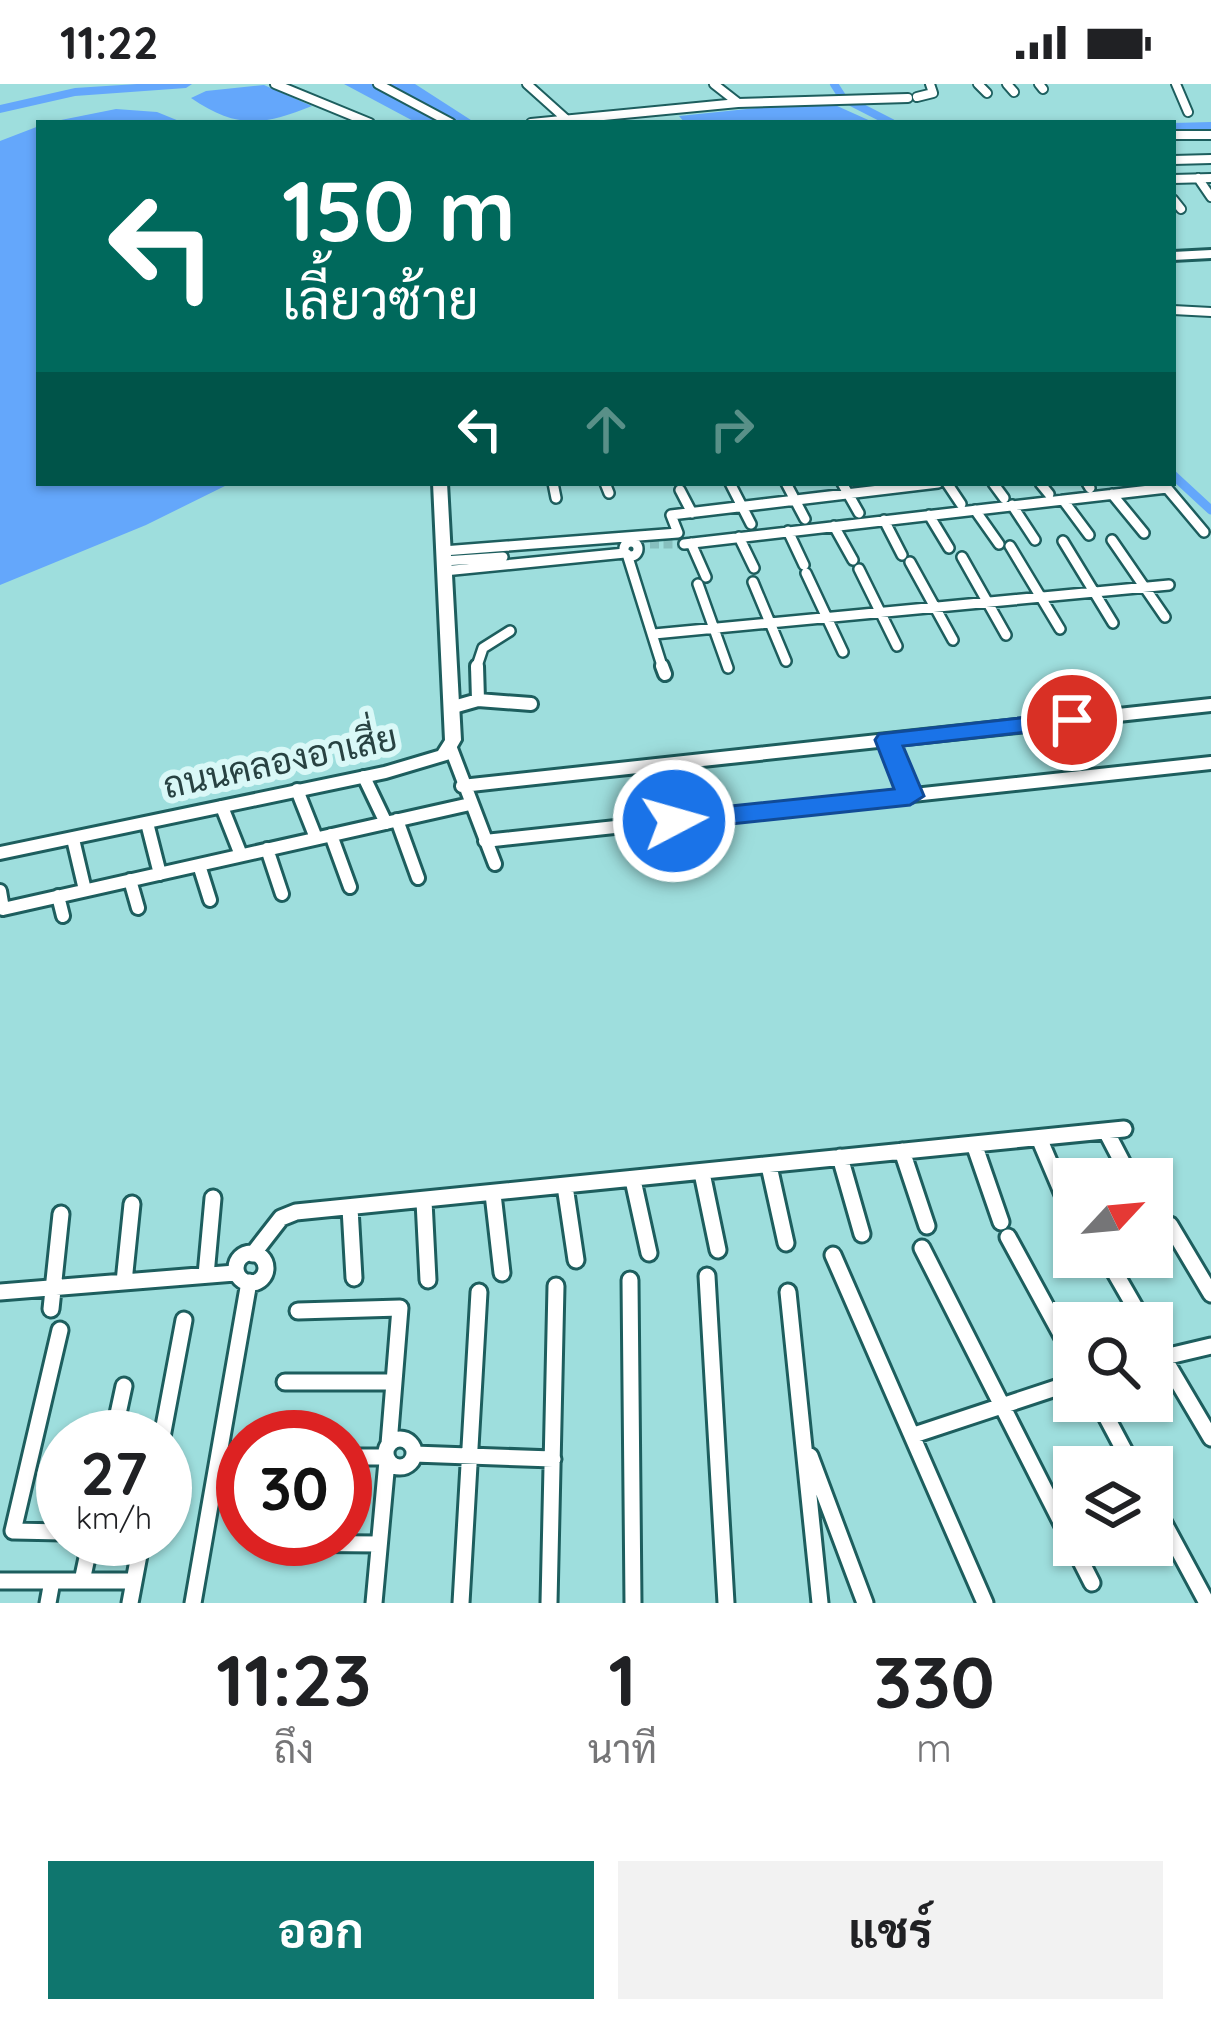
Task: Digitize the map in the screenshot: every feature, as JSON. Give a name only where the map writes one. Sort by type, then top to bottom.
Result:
[{"type":"street","points":[[277,86],[291,84]]},
{"type":"street","points":[[378,84],[445,120]]},
{"type":"street","points":[[527,84],[566,119]]},
{"type":"street","points":[[714,84],[738,103]]},
{"type":"street","points":[[855,84],[860,94]]},
{"type":"street","points":[[557,120],[860,94],[933,93],[927,84]]},
{"type":"street","points":[[978,84],[987,93]]},
{"type":"street","points":[[1176,84],[1188,112]]},
{"type":"street","points":[[277,86],[362,120]]},
{"type":"street","points":[[1176,135],[1211,135]]},
{"type":"street","points":[[1200,135],[1211,150]]},
{"type":"street","points":[[1177,160],[1211,160]]},
{"type":"street","points":[[1198,178],[1211,197]]},
{"type":"street","points":[[1176,179],[1211,178]]},
{"type":"street","points":[[1176,256],[1211,254]]},
{"type":"street","points":[[1176,310],[1211,312]]},
{"type":"street","name":"ถนนคลองอาเสี่ย","points":[[0,853],[364,777],[444,752],[450,708],[440,486]]},
{"type":"street","points":[[554,486],[556,498]]},
{"type":"street","points":[[732,486],[752,524]]},
{"type":"street","points":[[788,486],[806,519]]},
{"type":"street","points":[[444,561],[678,533],[671,515],[879,486]]},
{"type":"street","points":[[897,486],[910,510]]},
{"type":"street","points":[[946,486],[961,504]]},
{"type":"street","points":[[995,486],[1035,540]]},
{"type":"street","points":[[1042,486],[1049,494]]},
{"type":"street","points":[[845,488],[859,514]]},
{"type":"street","points":[[728,668],[688,543],[975,510],[1008,502],[1167,488],[1204,532]]},
{"type":"street","points":[[680,490],[692,513]]},
{"type":"street","points":[[1112,494],[1144,532]]},
{"type":"street","points":[[1063,500],[1089,535]]},
{"type":"street","points":[[975,510],[1005,545],[1060,629]]},
{"type":"street","points":[[929,515],[949,548]]},
{"type":"street","points":[[884,520],[953,640]]},
{"type":"street","points":[[834,526],[897,646]]},
{"type":"street","points":[[788,532],[842,652]]},
{"type":"street","points":[[739,537],[786,661]]},
{"type":"street","points":[[1112,539],[1165,617]]},
{"type":"street","points":[[1063,541],[1113,623]]},
{"type":"street","points":[[444,561],[636,550],[635,569],[665,674]]},
{"type":"street","points":[[962,557],[1006,635]]},
{"type":"street","points":[[654,634],[1169,585]]},
{"type":"street","points":[[478,700],[476,660],[482,644],[491,635],[510,631]]},
{"type":"street","points":[[450,708],[478,700],[532,704]]},
{"type":"street","points":[[459,780],[1211,705]]},
{"type":"street","points":[[888,740],[910,796]]},
{"type":"street","points":[[444,752],[495,864]]},
{"type":"street","points":[[485,841],[1211,763]]},
{"type":"street","points":[[364,777],[418,878]]},
{"type":"street","points":[[297,790],[316,838]]},
{"type":"street","points":[[0,891],[3,909],[470,804]]},
{"type":"street","points":[[222,806],[241,855]]},
{"type":"street","points":[[147,823],[160,874]]},
{"type":"street","points":[[331,835],[350,887]]},
{"type":"street","points":[[73,839],[85,890]]},
{"type":"street","points":[[267,849],[282,895]]},
{"type":"street","points":[[199,865],[210,900]]},
{"type":"street","points":[[130,880],[138,908]]},
{"type":"street","points":[[58,896],[63,916]]},
{"type":"street","points":[[193,1603],[243,1277],[238,1261],[253,1254],[281,1218],[1124,1130]]},
{"type":"street","points":[[1106,1131],[1120,1158]]},
{"type":"street","points":[[1039,1138],[1053,1171]]},
{"type":"street","points":[[974,1144],[1004,1230],[1053,1320]]},
{"type":"street","points":[[902,1151],[927,1226]]},
{"type":"street","points":[[840,1157],[862,1234]]},
{"type":"street","points":[[769,1166],[786,1243]]},
{"type":"street","points":[[702,1172],[718,1250]]},
{"type":"street","points":[[633,1180],[650,1253]]},
{"type":"street","points":[[565,1186],[576,1259]]},
{"type":"street","points":[[493,1194],[502,1273]]},
{"type":"street","points":[[206,1275],[213,1198]]},
{"type":"street","points":[[424,1201],[428,1280]]},
{"type":"street","points":[[124,1282],[132,1204]]},
{"type":"street","points":[[350,1208],[354,1278]]},
{"type":"street","points":[[51,1309],[61,1214]]},
{"type":"street","points":[[1173,1230],[1211,1294]]},
{"type":"street","points":[[922,1247],[1092,1583]]},
{"type":"street","points":[[833,1255],[985,1603]]},
{"type":"street","points":[[0,1292],[206,1275],[243,1277]]},
{"type":"street","points":[[707,1276],[726,1603]]},
{"type":"street","points":[[630,1280],[633,1603]]},
{"type":"street","points":[[549,1603],[556,1286]]},
{"type":"street","points":[[461,1603],[479,1292]]},
{"type":"street","points":[[788,1292],[820,1603]]},
{"type":"street","points":[[298,1311],[400,1308],[374,1603]]},
{"type":"street","points":[[167,1410],[184,1320]]},
{"type":"street","points":[[42,1410],[60,1330]]},
{"type":"street","points":[[1173,1355],[1211,1346]]},
{"type":"street","points":[[1173,1381],[1211,1438]]},
{"type":"street","points":[[285,1382],[393,1382]]},
{"type":"street","points":[[119,1410],[124,1386]]},
{"type":"street","points":[[914,1435],[1053,1389]]},
{"type":"street","points":[[36,1435],[14,1531],[36,1531]]},
{"type":"street","points":[[803,1438],[865,1603]]},
{"type":"street","points":[[372,1455],[387,1454],[400,1466],[414,1454],[553,1459]]},
{"type":"street","points":[[1173,1540],[1207,1603]]},
{"type":"street","points":[[372,1544],[379,1544]]},
{"type":"street","points":[[82,1581],[85,1566]]},
{"type":"street","points":[[130,1603],[137,1566]]},
{"type":"street","points":[[0,1581],[134,1581]]},
{"type":"street","points":[[47,1603],[52,1581]]},
{"type":"water","points":[[344,84],[415,84],[471,120],[411,120]]},
{"type":"water","points":[[264,85],[312,106],[278,118],[243,120],[191,98],[206,91]]},
{"type":"water","points":[[826,101],[868,120],[682,120],[679,116]]},
{"type":"water","points":[[116,109],[157,112],[177,120],[61,120]]},
{"type":"water","points":[[36,127],[36,486],[225,486],[146,525],[0,585],[0,141]]},
{"type":"waterway","points":[[0,109],[75,92],[186,84]]},
{"type":"waterway","points":[[834,84],[843,98],[886,120]]},
{"type":"waterway","points":[[1176,127],[1211,126]]},
{"type":"waterway","points":[[1176,478],[1211,510]]},
{"type":"tunnel","points":[[650,544],[684,544]]},
{"type":"route","points":[[674,821],[910,796],[888,740],[1072,720]]}]
